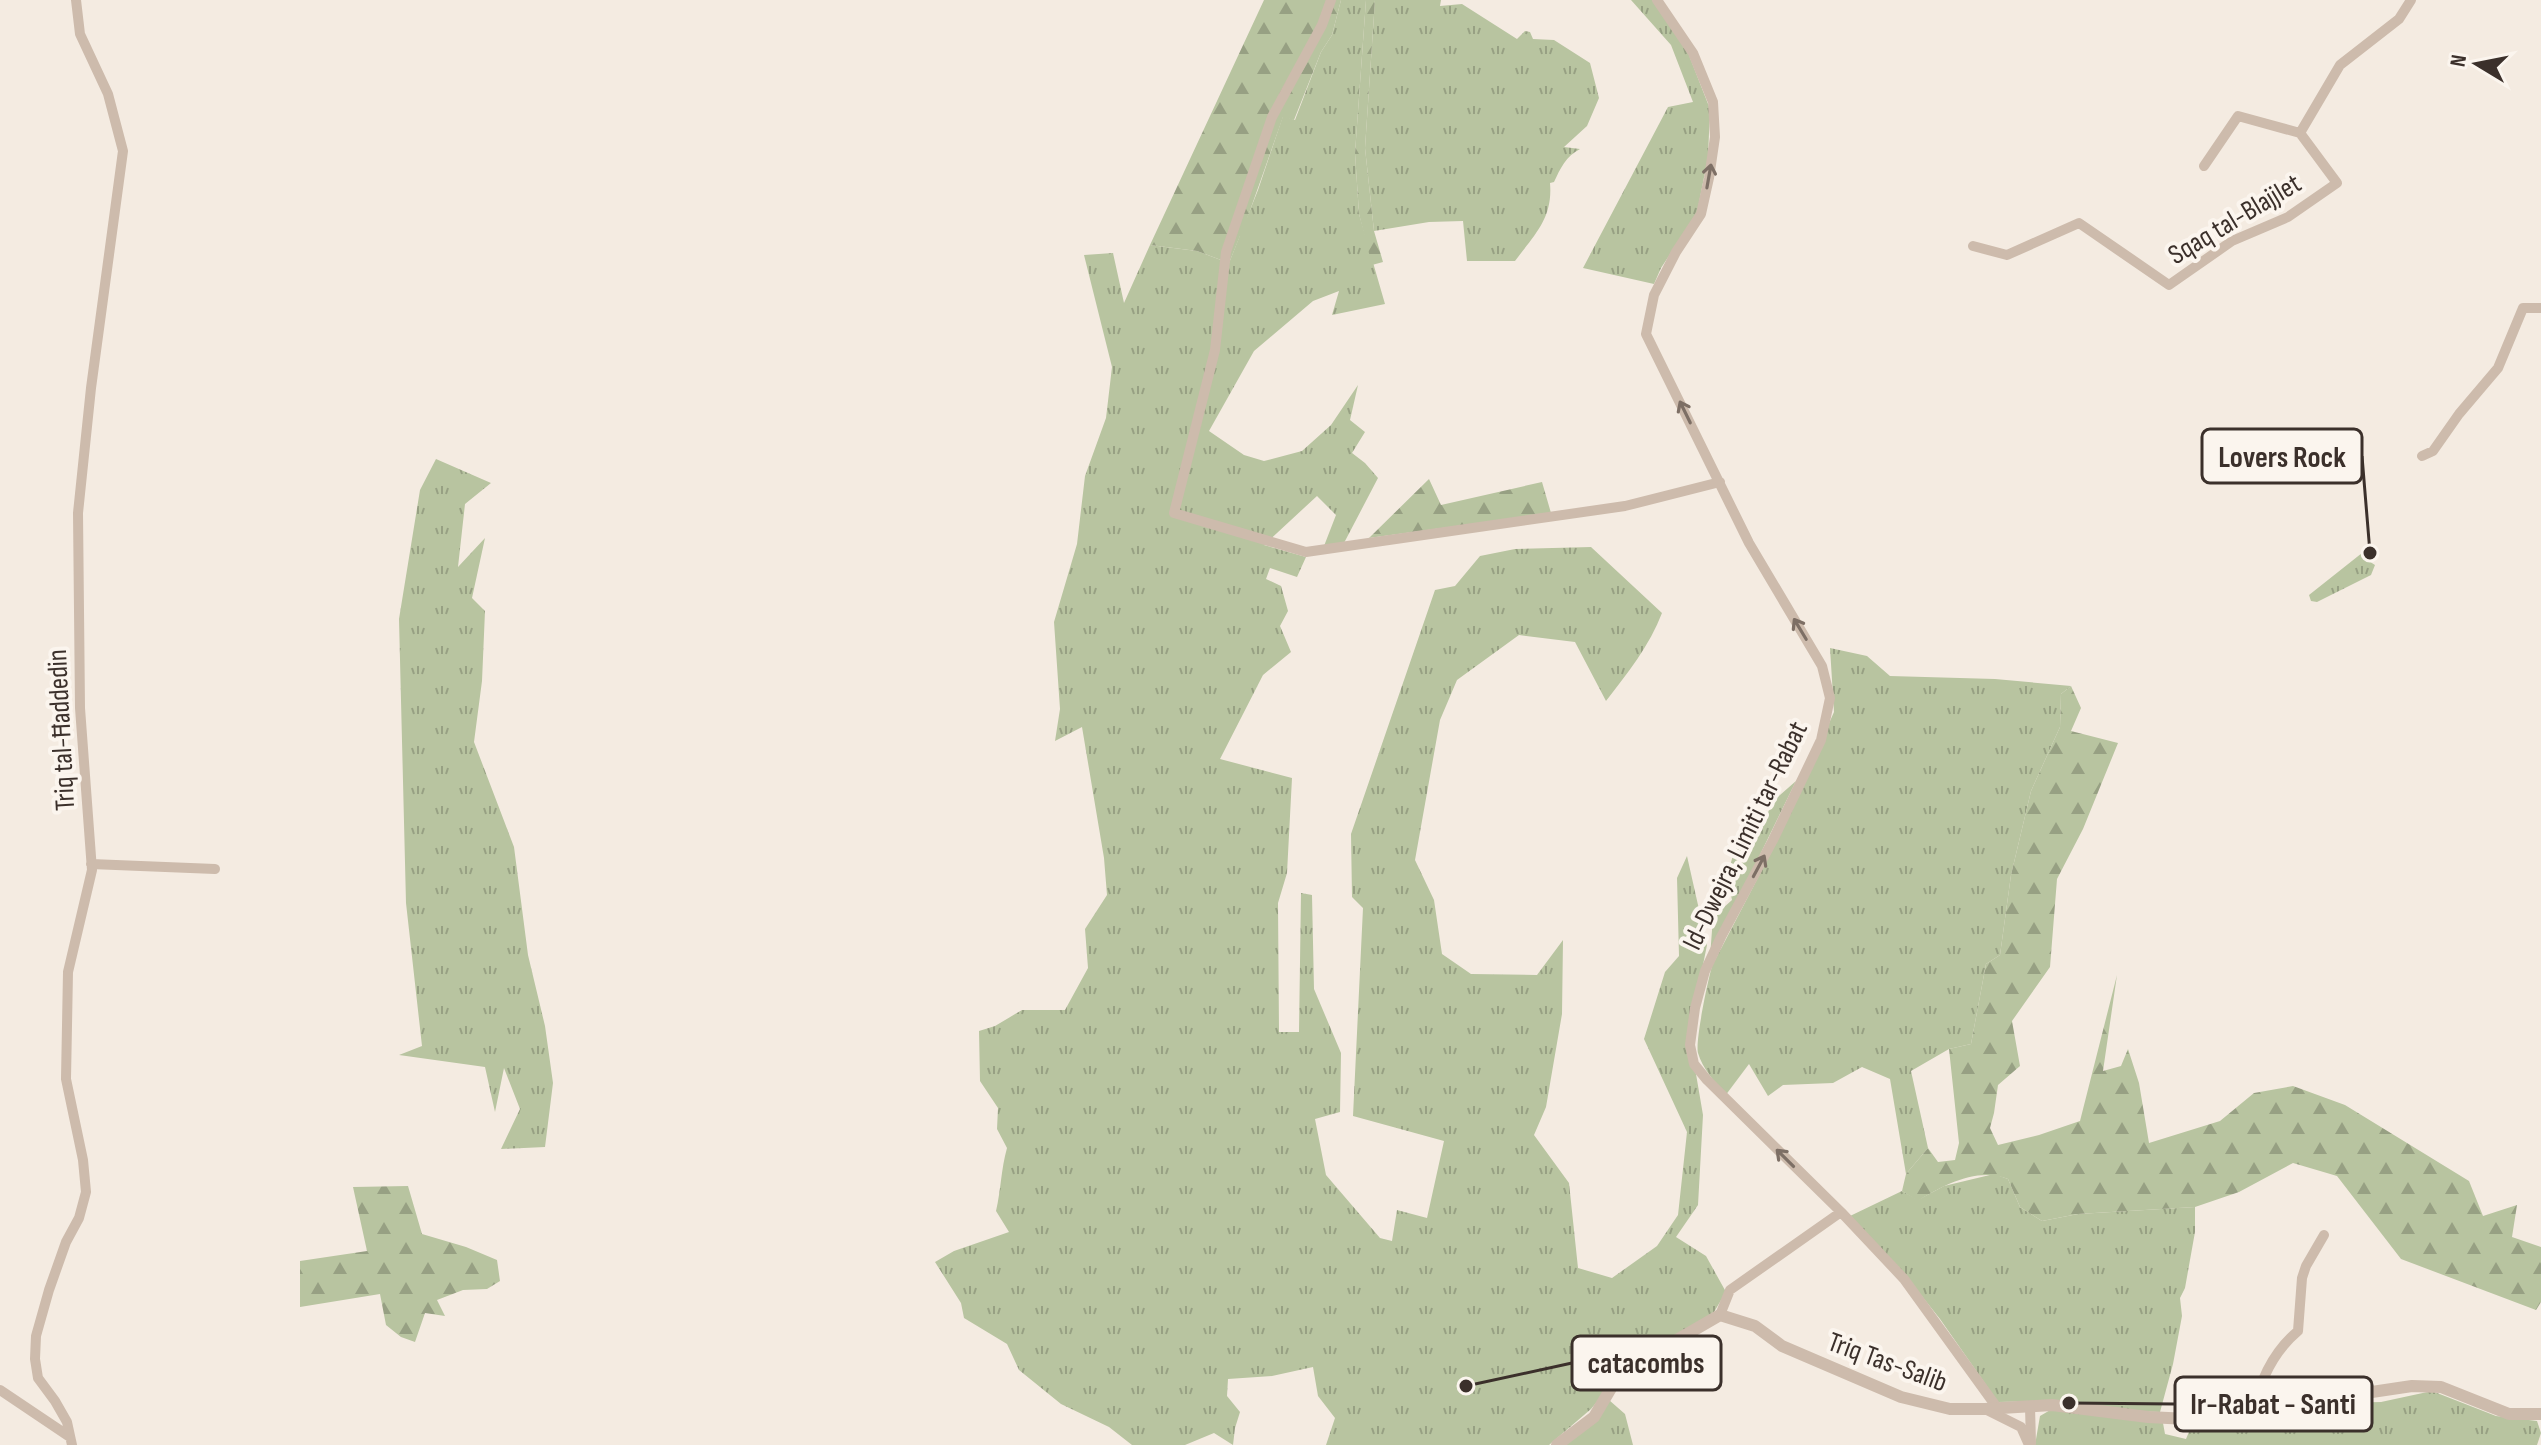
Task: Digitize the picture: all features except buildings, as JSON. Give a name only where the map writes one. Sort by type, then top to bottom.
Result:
[{"type":"street","name":"Triq tal-Ħaddedin","points":[[71,1441],[67,1422],[38,1378],[35,1359],[36,1336],[49,1290],[66,1242],[79,1218],[86,1192],[78,1133],[66,1089],[68,972],[92,870],[80,708],[78,513],[91,388],[123,151],[108,94],[80,34],[76,0]]},
{"type":"street","points":[[1331,0],[1322,25],[1272,117],[1226,252],[1215,350],[1174,513],[1306,552],[1625,506],[1720,482]]},
{"type":"street","name":"Id-Dwejra, Limiti tar-Rabat","points":[[1657,0],[1693,53],[1713,102],[1715,137],[1701,214],[1676,252],[1654,295],[1646,334],[1749,543],[1822,666],[1830,698],[1821,740],[1705,971],[1695,1008],[1690,1045],[1694,1064],[1904,1279],[1992,1409]]},
{"type":"street","name":"Sqaq tal-BlajjIet","points":[[2300,133],[2340,65],[2399,19],[2411,0]]},
{"type":"street","name":"Sqaq tal-BlajjIet","points":[[1973,246],[2007,255],[2079,223],[2169,285],[2232,241],[2288,217],[2337,183],[2300,133],[2238,116],[2204,166]]},
{"type":"street","points":[[2422,456],[2433,451],[2498,368],[2523,308],[2541,308]]},
{"type":"street","points":[[91,864],[215,869]]},
{"type":"street","points":[[1557,1445],[1594,1417],[1620,1373],[1720,1315],[1730,1290],[1841,1212]]},
{"type":"street","points":[[2253,1414],[2259,1388],[2285,1342],[2298,1331],[2302,1278],[2324,1235]]},
{"type":"street","name":"Triq Tas-Salib","points":[[1720,1315],[1755,1326],[1782,1346],[1901,1397],[1950,1409],[2052,1405],[2188,1419],[2253,1414],[2412,1386],[2441,1387],[2509,1414],[2541,1414]]},
{"type":"street","points":[[0,1390],[71,1441]]},
{"type":"street","points":[[2030,1407],[2030,1445]]},
{"type":"street","points":[[1992,1409],[2021,1427],[2030,1445]]},
{"type":"green space","points":[[1264,0],[1341,0],[1332,35],[1321,52],[1294,120],[1283,117],[1247,219],[1256,232],[1240,236],[1229,263],[1197,251],[1150,245]]},
{"type":"green space","points":[[1341,0],[1366,0],[1355,153],[1359,214],[1385,304],[1332,315],[1339,291],[1313,301],[1254,351],[1209,431],[1244,455],[1264,461],[1302,451],[1331,425],[1358,385],[1350,420],[1365,432],[1352,453],[1378,478],[1344,543],[1324,546],[1336,515],[1317,496],[1264,545],[1306,557],[1297,577],[1270,568],[1266,579],[1281,586],[1288,611],[1280,626],[1291,652],[1263,675],[1220,759],[1292,778],[1287,873],[1278,903],[1279,1032],[1299,1032],[1301,893],[1312,895],[1314,989],[1341,1053],[1340,1112],[1315,1119],[1326,1175],[1380,1238],[1392,1241],[1397,1210],[1427,1218],[1444,1141],[1353,1116],[1363,908],[1352,897],[1351,834],[1435,590],[1455,586],[1480,556],[1515,549],[1591,547],[1662,613],[1651,636],[1606,701],[1575,642],[1519,635],[1457,680],[1440,720],[1415,860],[1434,900],[1442,954],[1471,974],[1537,975],[1563,940],[1562,1014],[1546,1107],[1534,1135],[1569,1183],[1578,1268],[1612,1278],[1657,1246],[1678,1215],[1687,1132],[1644,1039],[1665,972],[1679,956],[1677,878],[1687,856],[1707,945],[1686,1049],[1696,1074],[1703,1115],[1698,1205],[1676,1237],[1706,1256],[1726,1292],[1714,1312],[1610,1374],[1608,1391],[1589,1380],[1605,1392],[1591,1409],[1549,1445],[1326,1445],[1335,1418],[1318,1396],[1313,1367],[1272,1376],[1228,1379],[1227,1396],[1240,1412],[1233,1445],[1214,1433],[1185,1445],[1132,1445],[1109,1427],[1061,1404],[1019,1370],[1007,1344],[964,1318],[961,1303],[935,1262],[954,1251],[1009,1232],[996,1211],[1007,1148],[997,1129],[998,1108],[980,1081],[979,1031],[995,1026],[1022,1010],[1065,1010],[1088,968],[1085,929],[1107,895],[1104,858],[1082,727],[1055,741],[1060,709],[1054,622],[1077,544],[1085,476],[1106,418],[1112,367],[1084,255],[1113,253],[1124,303],[1150,245],[1197,251],[1229,263],[1283,116],[1295,120],[1321,52],[1332,35]]},
{"type":"green space","points":[[1366,0],[1375,0],[1365,148],[1374,231],[1383,262],[1372,265],[1359,214],[1355,153]]},
{"type":"green space","points":[[1375,0],[1441,0],[1440,6],[1462,4],[1517,39],[1525,31],[1530,32],[1533,39],[1554,40],[1590,63],[1599,98],[1587,126],[1564,147],[1580,149],[1567,159],[1554,182],[1550,183],[1546,216],[1515,261],[1467,261],[1463,221],[1429,222],[1374,231],[1365,148]]},
{"type":"green space","points":[[1631,0],[1652,0],[1687,50],[1710,109],[1708,157],[1697,213],[1654,284],[1583,268],[1668,107],[1693,102],[1671,45]]},
{"type":"green space","points":[[436,459],[491,483],[465,504],[458,567],[485,538],[472,598],[485,611],[482,681],[474,742],[514,847],[528,955],[545,1026],[553,1083],[545,1147],[501,1149],[520,1109],[504,1068],[495,1112],[485,1067],[399,1055],[422,1046],[406,903],[399,619],[420,490]]},
{"type":"green space","points":[[1429,479],[1441,505],[1542,482],[1551,513],[1369,538]]},
{"type":"green space","points":[[2362,553],[2375,565],[2371,575],[2317,602],[2311,601],[2309,595]]},
{"type":"green space","points":[[1830,648],[1867,656],[1890,676],[1995,679],[2071,686],[2061,694],[2060,727],[2031,791],[2011,875],[2000,955],[1986,964],[1971,1044],[1949,1049],[1911,1071],[1928,1148],[1906,1174],[1890,1079],[1862,1067],[1833,1083],[1783,1085],[1768,1096],[1749,1064],[1725,1096],[1698,1053],[1700,1024],[1712,966],[1776,843],[1834,712]]},
{"type":"green space","points":[[2071,686],[2081,708],[2071,731],[2118,743],[2083,829],[2057,879],[2050,967],[2012,1021],[2020,1066],[1998,1085],[1990,1128],[1998,1145],[2080,1121],[2117,975],[2103,1071],[2121,1066],[2128,1049],[2139,1083],[2149,1143],[2220,1121],[2254,1093],[2293,1086],[2345,1105],[2469,1181],[2483,1216],[2517,1205],[2512,1237],[2541,1247],[2541,1302],[2536,1310],[2401,1259],[2337,1176],[2293,1163],[2239,1192],[2195,1207],[2078,1214],[2042,1221],[2020,1207],[2008,1179],[1997,1176],[1973,1176],[1938,1189],[1918,1201],[1902,1191],[1906,1174],[1928,1148],[1938,1162],[1955,1160],[1959,1143],[1949,1049],[1971,1044],[1986,964],[2000,955],[2011,875],[2031,791],[2060,727],[2061,694]]},
{"type":"green space","points":[[1796,781],[1710,957],[1713,917],[1732,900],[1729,877],[1733,856],[1744,838],[1764,826],[1771,803]]},
{"type":"green space","points":[[1994,1174],[2008,1179],[2020,1207],[2042,1221],[2078,1214],[2195,1207],[2195,1232],[2185,1288],[2180,1298],[2182,1316],[2160,1412],[2125,1411],[2052,1401],[1998,1402],[1902,1271],[1850,1216],[1902,1191],[1918,1200],[1944,1186]]},
{"type":"green space","points":[[408,1186],[422,1234],[497,1260],[500,1281],[487,1289],[463,1290],[437,1300],[445,1316],[425,1313],[415,1342],[401,1337],[386,1325],[380,1294],[300,1307],[300,1261],[367,1251],[353,1187]]},
{"type":"green space","points":[[2432,1391],[2496,1416],[2537,1421],[2541,1433],[2537,1445],[2035,1445],[2040,1416],[2052,1409],[2163,1423],[2165,1434],[2186,1439],[2191,1427],[2303,1409],[2312,1415],[2335,1410],[2336,1403],[2381,1402]]},
{"type":"green space","points":[[1609,1400],[1625,1414],[1633,1445],[1562,1445]]},
{"type":"place","name":"Lovers Rock","points":[[2370,553]]},
{"type":"place","name":"catacombs","points":[[1466,1386]]},
{"type":"place","name":"Ir-Rabat - Santi","points":[[2069,1403]]}]
